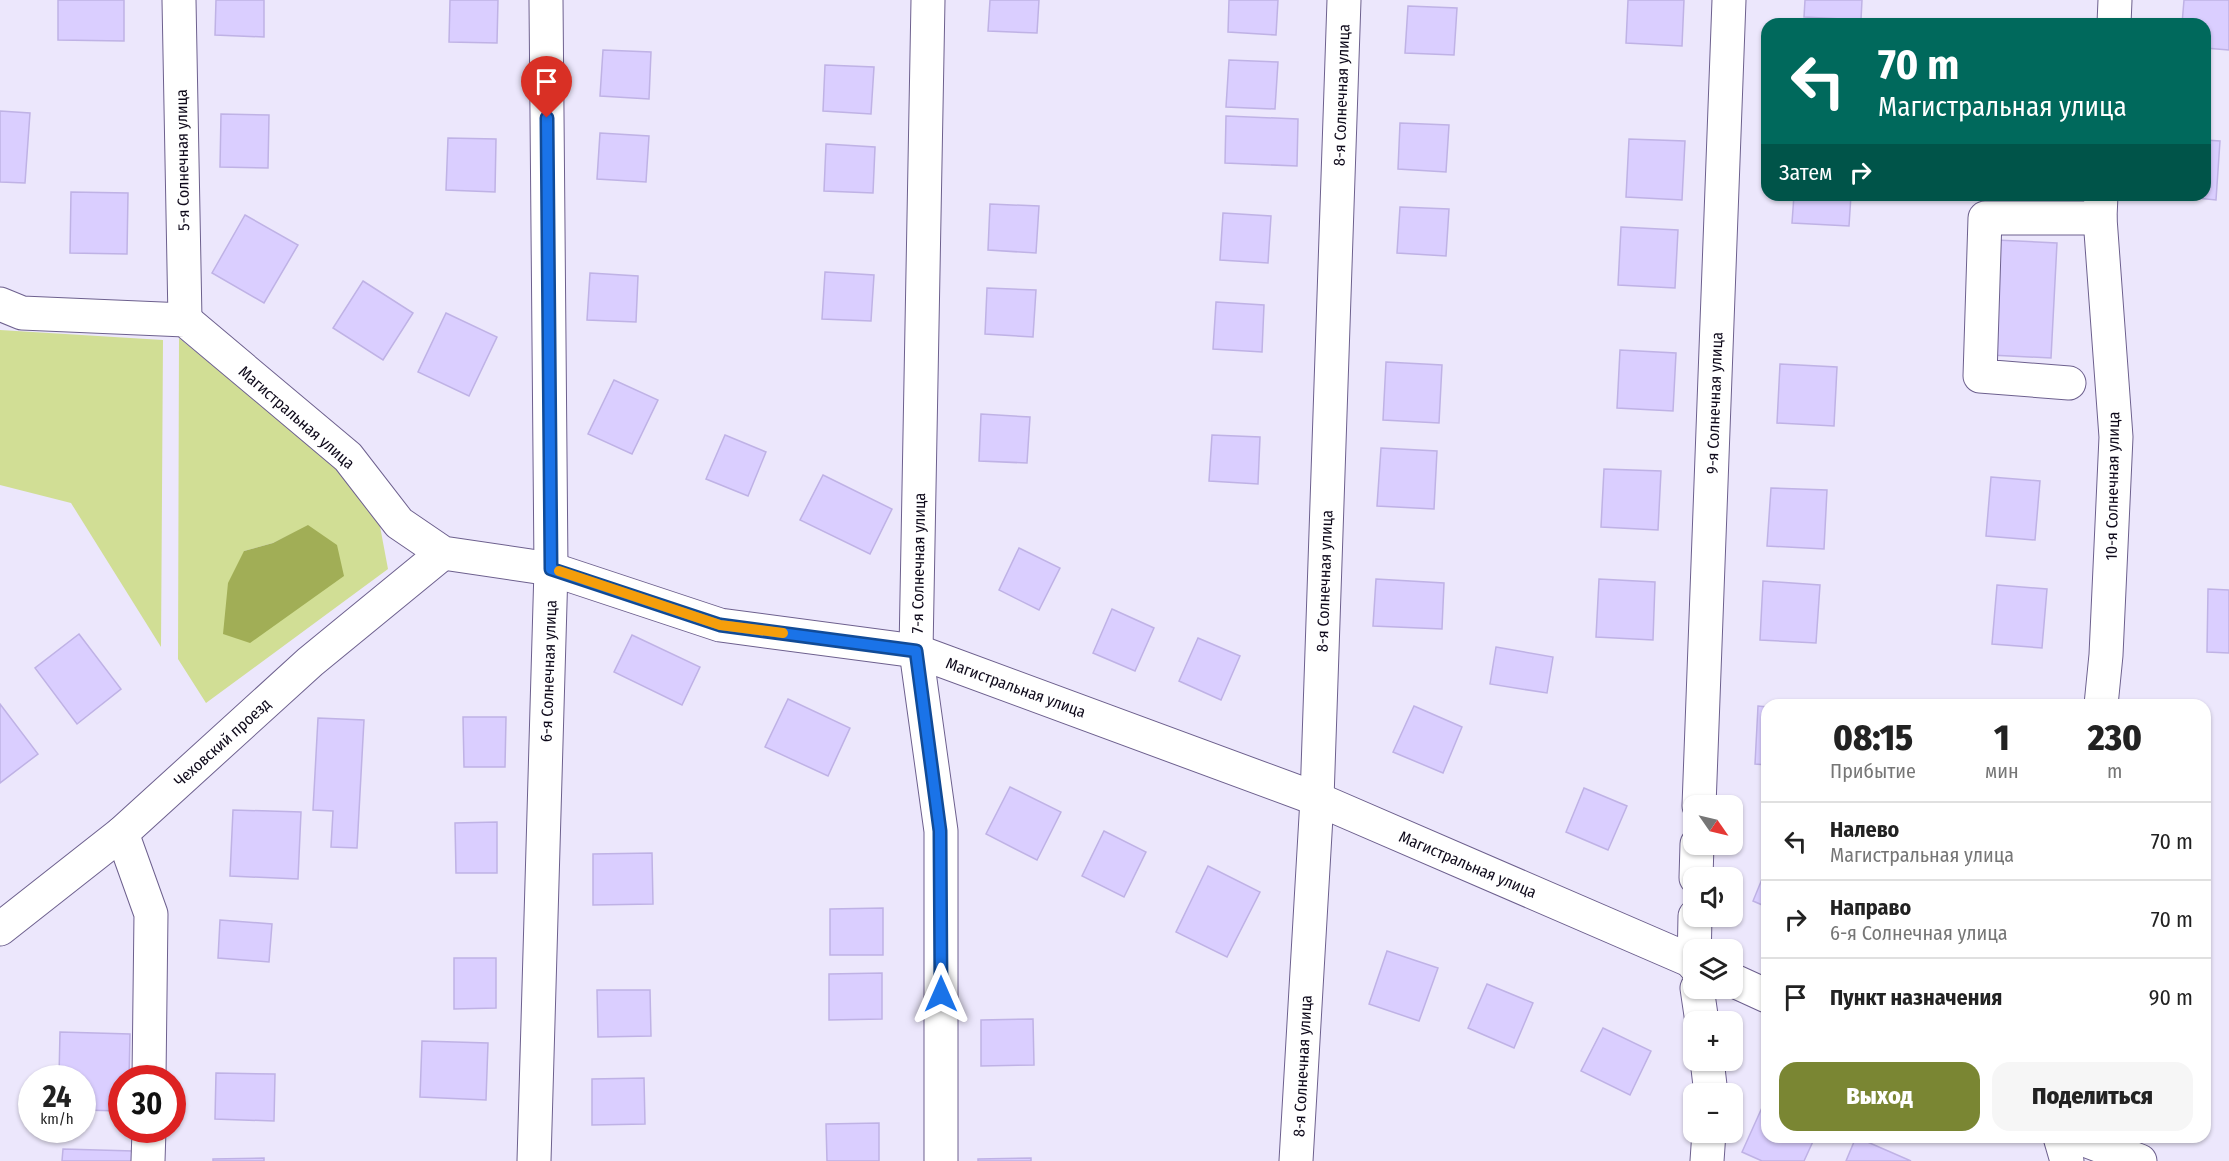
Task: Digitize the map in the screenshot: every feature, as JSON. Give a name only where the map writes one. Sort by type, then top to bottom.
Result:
[{"type":"street","name":"5-я Солнечная улица","points":[[180,0],[185,320]]},
{"type":"street","name":"6-я Солнечная улица","points":[[534,1161],[551,569],[546,0]]},
{"type":"street","name":"7-я Солнечная улица","points":[[928,0],[916,651],[940,831],[941,1161]]},
{"type":"street","name":"8-я Солнечная улица","points":[[1296,1161],[1317,799],[1344,0]]},
{"type":"street","name":"9-я Солнечная улица","points":[[1699,795],[1729,0]]},
{"type":"street","points":[[2114,18],[2115,0]]},
{"type":"street","points":[[2068,383],[1980,376],[1985,218],[2101,207]]},
{"type":"street","name":"10-я Солнечная улица","points":[[2101,207],[2116,437],[2106,655],[2102,699]]},
{"type":"street","points":[[0,304],[22,313],[185,320]]},
{"type":"street","name":"Магистральная улица","points":[[185,320],[348,458],[399,523],[443,553],[551,569],[720,625],[916,651],[1317,799],[1683,959]]},
{"type":"street","name":"Чеховский проезд","points":[[0,929],[122,833],[310,662],[443,553]]},
{"type":"street","points":[[122,833],[151,914],[149,1065]]},
{"type":"street","points":[[1743,985],[1761,993]]},
{"type":"street","points":[[148,1161],[149,1143]]},
{"type":"street","points":[[1707,1161],[1708,1143]]},
{"type":"street","points":[[2062,1143],[2067,1161]]},
{"type":"street","points":[[2094,1143],[2140,1161]]},
{"type":"green space","points":[[0,330],[163,340],[161,647],[71,503],[0,485]]},
{"type":"green space","points":[[179,338],[343,472],[379,521],[388,569],[206,703],[178,659]],"holes":[[[308,526],[343,576],[244,551],[273,543]]]},
{"type":"green space","points":[[308,525],[337,545],[344,576],[250,643],[223,634],[228,583],[244,551],[273,543]]},
{"type":"building","points":[[58,0],[124,0],[124,41],[58,40]]},
{"type":"building","points":[[216,0],[264,0],[264,37],[215,35]]},
{"type":"building","points":[[450,0],[498,0],[497,43],[449,42]]},
{"type":"building","points":[[990,0],[1039,0],[1037,33],[988,31]]},
{"type":"building","points":[[1229,0],[1278,0],[1276,35],[1228,32]]},
{"type":"building","points":[[1628,0],[1684,0],[1682,46],[1626,43]]},
{"type":"building","points":[[1805,0],[1862,0],[1861,18],[1804,17]]},
{"type":"building","points":[[2184,0],[2229,0],[2229,50],[2211,48],[2211,18],[2182,18]]},
{"type":"building","points":[[1408,6],[1457,8],[1454,55],[1405,53]]},
{"type":"building","points":[[603,50],[651,52],[649,99],[600,96]]},
{"type":"building","points":[[1229,60],[1278,62],[1275,109],[1226,107]]},
{"type":"building","points":[[825,65],[874,67],[871,114],[823,111]]},
{"type":"building","points":[[0,111],[30,113],[25,183],[0,182]]},
{"type":"building","points":[[221,114],[269,115],[268,168],[220,167]]},
{"type":"building","points":[[1226,116],[1298,119],[1297,166],[1225,163]]},
{"type":"building","points":[[1400,123],[1449,125],[1446,172],[1398,169]]},
{"type":"building","points":[[600,133],[649,136],[646,182],[597,179]]},
{"type":"building","points":[[448,138],[496,139],[495,192],[446,190]]},
{"type":"building","points":[[1629,139],[1685,141],[1682,200],[1626,197]]},
{"type":"building","points":[[2211,140],[2220,141],[2216,200],[2211,200]]},
{"type":"building","points":[[826,144],[875,147],[873,193],[824,191]]},
{"type":"building","points":[[71,192],[128,193],[127,254],[70,253]]},
{"type":"building","points":[[1794,201],[1851,201],[1849,226],[1792,223]]},
{"type":"building","points":[[990,204],[1039,206],[1036,253],[988,250]]},
{"type":"building","points":[[1400,207],[1449,209],[1446,256],[1397,253]]},
{"type":"building","points":[[1223,213],[1271,216],[1268,263],[1220,260]]},
{"type":"building","points":[[245,215],[298,245],[264,303],[212,273]]},
{"type":"building","points":[[1621,227],[1678,230],[1675,288],[1618,285]]},
{"type":"building","points":[[1996,240],[2057,243],[2051,358],[1990,355]]},
{"type":"building","points":[[825,272],[874,275],[871,321],[822,319]]},
{"type":"building","points":[[590,273],[638,276],[636,322],[587,320]]},
{"type":"building","points":[[363,281],[413,313],[383,360],[333,328]]},
{"type":"building","points":[[987,288],[1036,290],[1033,337],[985,334]]},
{"type":"building","points":[[1216,302],[1264,305],[1262,352],[1213,349]]},
{"type":"building","points":[[446,313],[497,337],[469,396],[418,372]]},
{"type":"building","points":[[1620,350],[1676,353],[1673,411],[1617,408]]},
{"type":"building","points":[[1386,362],[1442,365],[1439,423],[1383,420]]},
{"type":"building","points":[[1780,364],[1837,367],[1834,426],[1777,423]]},
{"type":"building","points":[[614,380],[658,400],[632,454],[588,434]]},
{"type":"building","points":[[981,414],[1030,417],[1027,463],[979,461]]},
{"type":"building","points":[[725,435],[766,452],[748,496],[706,479]]},
{"type":"building","points":[[1212,435],[1260,437],[1258,484],[1209,481]]},
{"type":"building","points":[[1381,448],[1437,451],[1434,509],[1377,506]]},
{"type":"building","points":[[1604,469],[1661,471],[1658,530],[1601,527]]},
{"type":"building","points":[[823,475],[892,509],[870,554],[800,520]]},
{"type":"building","points":[[1991,477],[2040,481],[2035,540],[1986,536]]},
{"type":"building","points":[[1771,488],[1827,490],[1824,549],[1767,546]]},
{"type":"building","points":[[1019,548],[1060,568],[1039,610],[999,590]]},
{"type":"building","points":[[1376,579],[1444,583],[1442,629],[1373,626]]},
{"type":"building","points":[[1599,579],[1655,582],[1653,640],[1596,637]]},
{"type":"building","points":[[1763,581],[1820,585],[1816,643],[1760,640]]},
{"type":"building","points":[[1997,585],[2047,589],[2042,648],[1992,644]]},
{"type":"building","points":[[2208,589],[2229,590],[2229,653],[2207,652]]},
{"type":"building","points":[[1112,609],[1154,628],[1135,671],[1093,653]]},
{"type":"building","points":[[79,634],[121,689],[77,724],[35,668]]},
{"type":"building","points":[[632,635],[700,667],[682,705],[614,672]]},
{"type":"building","points":[[1198,638],[1240,656],[1221,700],[1179,681]]},
{"type":"building","points":[[1496,647],[1553,657],[1547,693],[1490,684]]},
{"type":"building","points":[[788,699],[850,728],[828,776],[765,747]]},
{"type":"building","points":[[0,704],[38,754],[0,783]]},
{"type":"building","points":[[1414,706],[1462,727],[1443,773],[1393,752]]},
{"type":"building","points":[[1758,706],[1761,706],[1761,764],[1755,764]]},
{"type":"building","points":[[463,717],[506,717],[505,767],[464,767]]},
{"type":"building","points":[[318,718],[364,720],[357,848],[331,847],[333,811],[313,810]]},
{"type":"building","points":[[1010,787],[1061,812],[1037,860],[986,834]]},
{"type":"building","points":[[1584,788],[1627,806],[1608,850],[1566,832]]},
{"type":"building","points":[[233,810],[301,812],[298,879],[230,876]]},
{"type":"building","points":[[497,822],[497,873],[456,873],[455,823]]},
{"type":"building","points":[[1104,831],[1146,852],[1124,897],[1082,876]]},
{"type":"building","points":[[652,853],[653,904],[593,905],[593,854]]},
{"type":"building","points":[[1208,866],[1260,892],[1227,957],[1176,932]]},
{"type":"building","points":[[1761,882],[1761,904],[1753,901]]},
{"type":"building","points":[[883,908],[883,955],[830,955],[830,909]]},
{"type":"building","points":[[220,920],[272,924],[269,962],[218,958]]},
{"type":"building","points":[[1387,951],[1438,968],[1419,1021],[1369,1004]]},
{"type":"building","points":[[454,958],[496,958],[496,1008],[454,1009]]},
{"type":"building","points":[[882,973],[882,1019],[829,1020],[829,974]]},
{"type":"building","points":[[1487,984],[1533,1003],[1514,1048],[1468,1028]]},
{"type":"building","points":[[597,990],[650,990],[651,1036],[598,1037]]},
{"type":"building","points":[[1033,1019],[1034,1065],[981,1066],[981,1020]]},
{"type":"building","points":[[1603,1028],[1651,1051],[1630,1095],[1581,1071]]},
{"type":"building","points":[[60,1032],[130,1034],[129,1065],[108,1065],[108,1111],[96,1110],[96,1065],[59,1065]]},
{"type":"building","points":[[422,1041],[488,1043],[486,1100],[420,1097]]},
{"type":"building","points":[[216,1073],[275,1074],[274,1121],[215,1119]]},
{"type":"building","points":[[644,1078],[645,1124],[592,1125],[592,1079]]},
{"type":"building","points":[[1761,1110],[1761,1143],[1812,1143],[1804,1161],[1762,1161],[1742,1152]]},
{"type":"building","points":[[879,1123],[879,1161],[827,1161],[826,1124]]},
{"type":"building","points":[[1854,1143],[1870,1143],[1911,1161],[1846,1161]]},
{"type":"building","points":[[63,1149],[133,1151],[133,1161],[62,1161]]},
{"type":"building","points":[[264,1158],[264,1161],[213,1161],[213,1159]]},
{"type":"building","points":[[1031,1158],[1031,1161],[978,1161],[978,1159]]},
{"type":"slow traffic","points":[[559,571],[720,625],[783,633]]},
{"type":"route","points":[[547,118],[551,569],[720,625],[916,651],[940,831],[941,994]]}]
